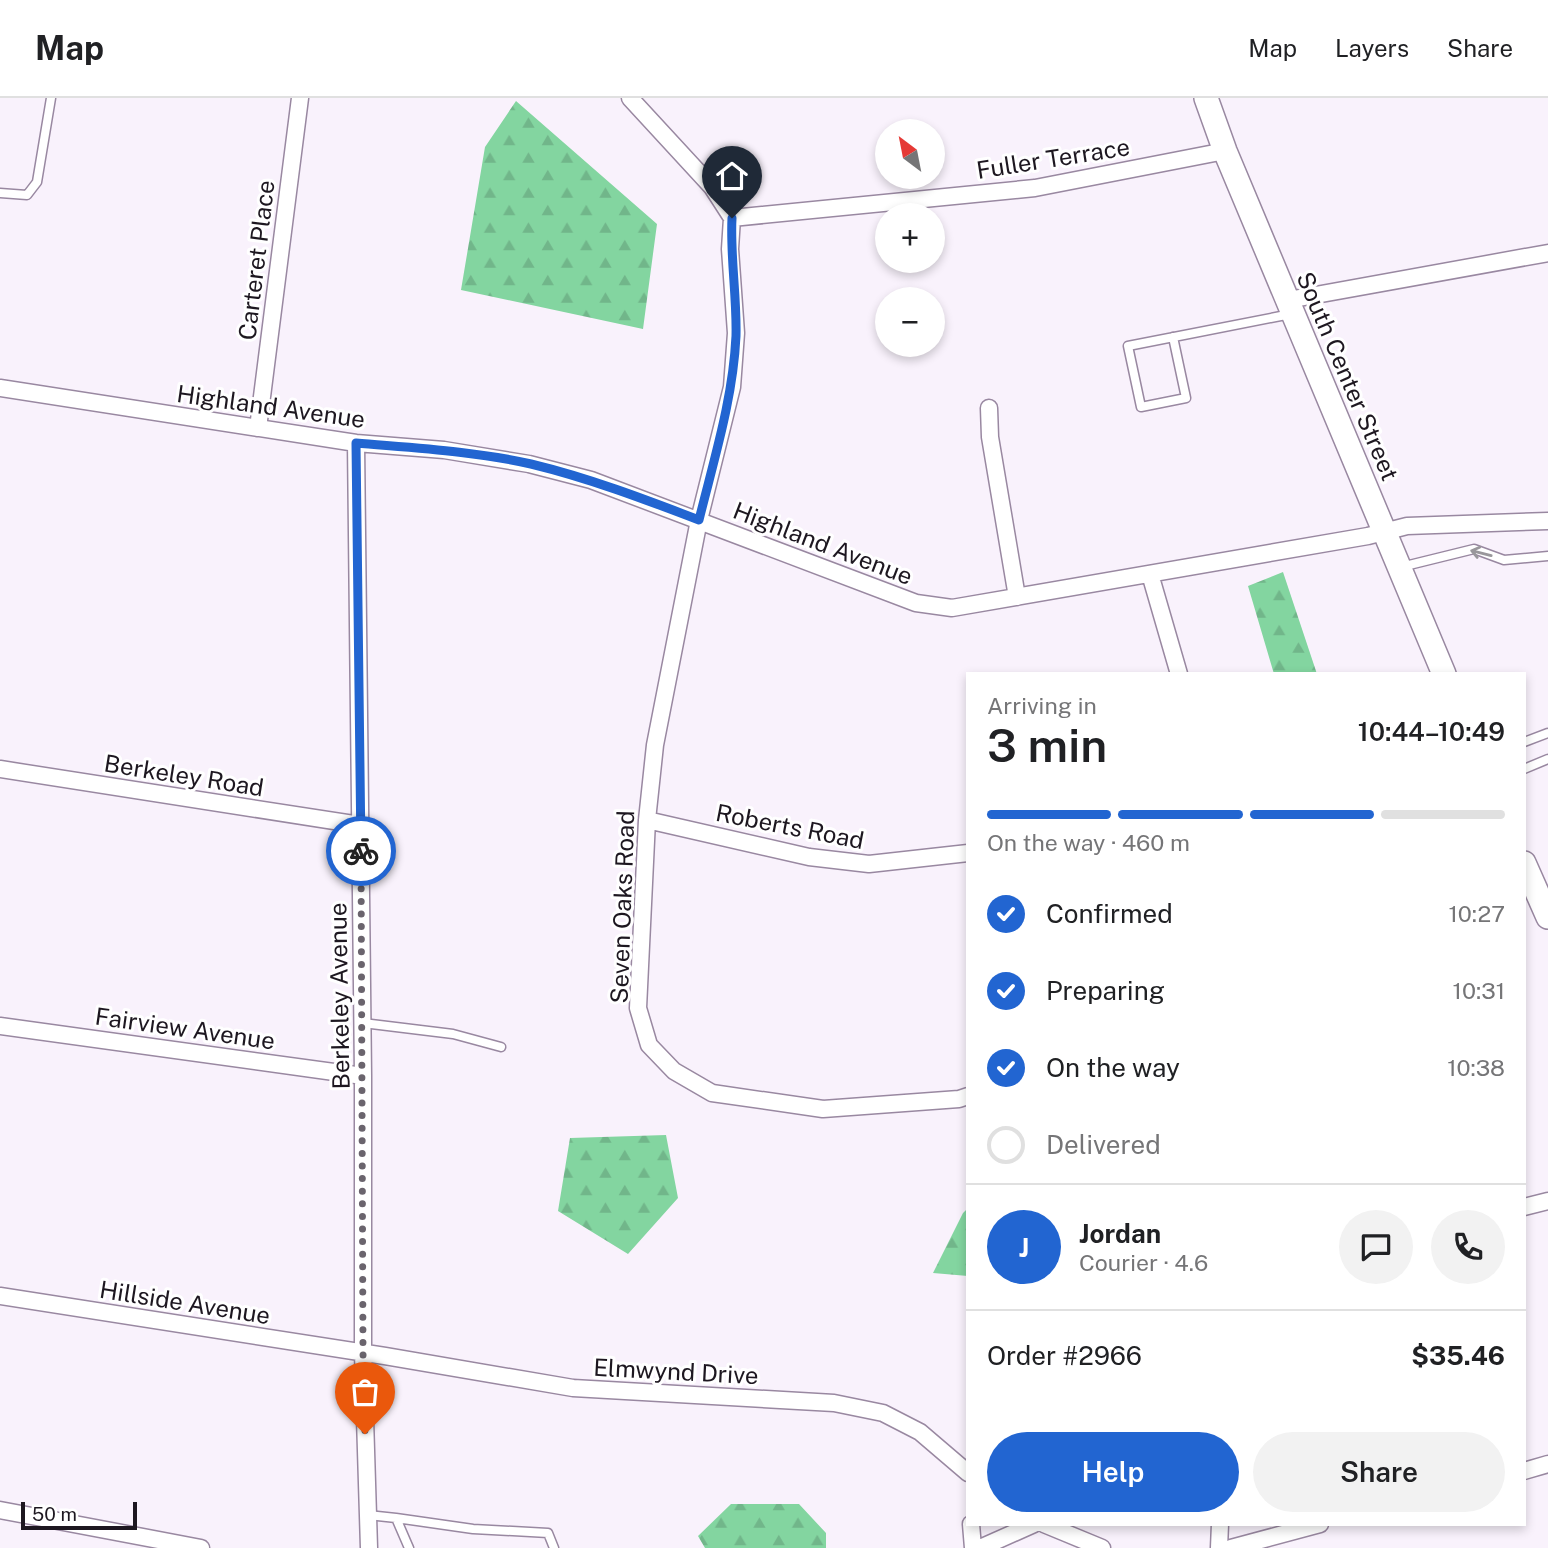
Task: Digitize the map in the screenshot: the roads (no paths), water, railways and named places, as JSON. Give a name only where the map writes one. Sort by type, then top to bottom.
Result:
[{"type":"main road","name":"South Center Street","points":[[1206,98],[1443,672]]},
{"type":"main road","points":[[1526,868],[1548,918]]},
{"type":"street","name":"Carteret Place","points":[[258,428],[300,98]]},
{"type":"street","points":[[630,98],[712,187],[732,218],[730,249],[736,333],[732,387],[699,520]]},
{"type":"street","name":"Fuller Terrace","points":[[732,218],[1035,188],[1226,151]]},
{"type":"street","points":[[1291,307],[1548,253]]},
{"type":"street","name":"Highland Avenue","points":[[0,388],[356,443],[444,450],[529,464],[591,480],[916,603],[952,608],[1407,526],[1548,521]]},
{"type":"street","points":[[989,408],[990,437],[1017,597]]},
{"type":"street","name":"Berkeley Avenue","points":[[356,443],[363,1023],[363,1353],[369,1548]]},
{"type":"street","name":"Seven Oaks Road","points":[[699,520],[656,745],[647,820],[638,1008],[649,1045],[674,1071],[712,1093],[823,1109],[966,1097]]},
{"type":"street","points":[[1150,574],[1178,672]]},
{"type":"street","name":"Berkeley Road","points":[[0,769],[360,825]]},
{"type":"street","name":"Roberts Road","points":[[647,820],[809,857],[869,864],[966,853]]},
{"type":"street","name":"Fairview Avenue","points":[[0,1026],[363,1076]]},
{"type":"street","points":[[1526,1206],[1548,1201]]},
{"type":"street","name":"Hillside Avenue","points":[[0,1296],[363,1353]]},
{"type":"street","name":"Elmwynd Drive","points":[[363,1353],[573,1388],[834,1403],[884,1413],[920,1432],[966,1471]]},
{"type":"street","points":[[1526,1470],[1548,1464]]},
{"type":"street","points":[[0,1510],[201,1548]]},
{"type":"street","points":[[971,1526],[973,1548]]},
{"type":"street","points":[[980,1548],[1030,1526]]},
{"type":"street","points":[[1049,1526],[1102,1548]]},
{"type":"street","points":[[1219,1548],[1220,1526]]},
{"type":"street","points":[[1230,1548],[1313,1526]]},
{"type":"lane","points":[[0,193],[27,195],[37,182],[51,98]]},
{"type":"lane","points":[[1174,337],[1186,398],[1141,407],[1129,346],[1291,307]]},
{"type":"lane","points":[[1400,567],[1474,550],[1504,560],[1548,556]]},
{"type":"lane","points":[[1526,741],[1548,733]]},
{"type":"lane","points":[[1526,768],[1548,759]]},
{"type":"lane","points":[[363,1023],[453,1034],[501,1047]]},
{"type":"lane","points":[[368,1514],[473,1529],[548,1533],[554,1548]]},
{"type":"lane","points":[[397,1518],[409,1548]]}]
